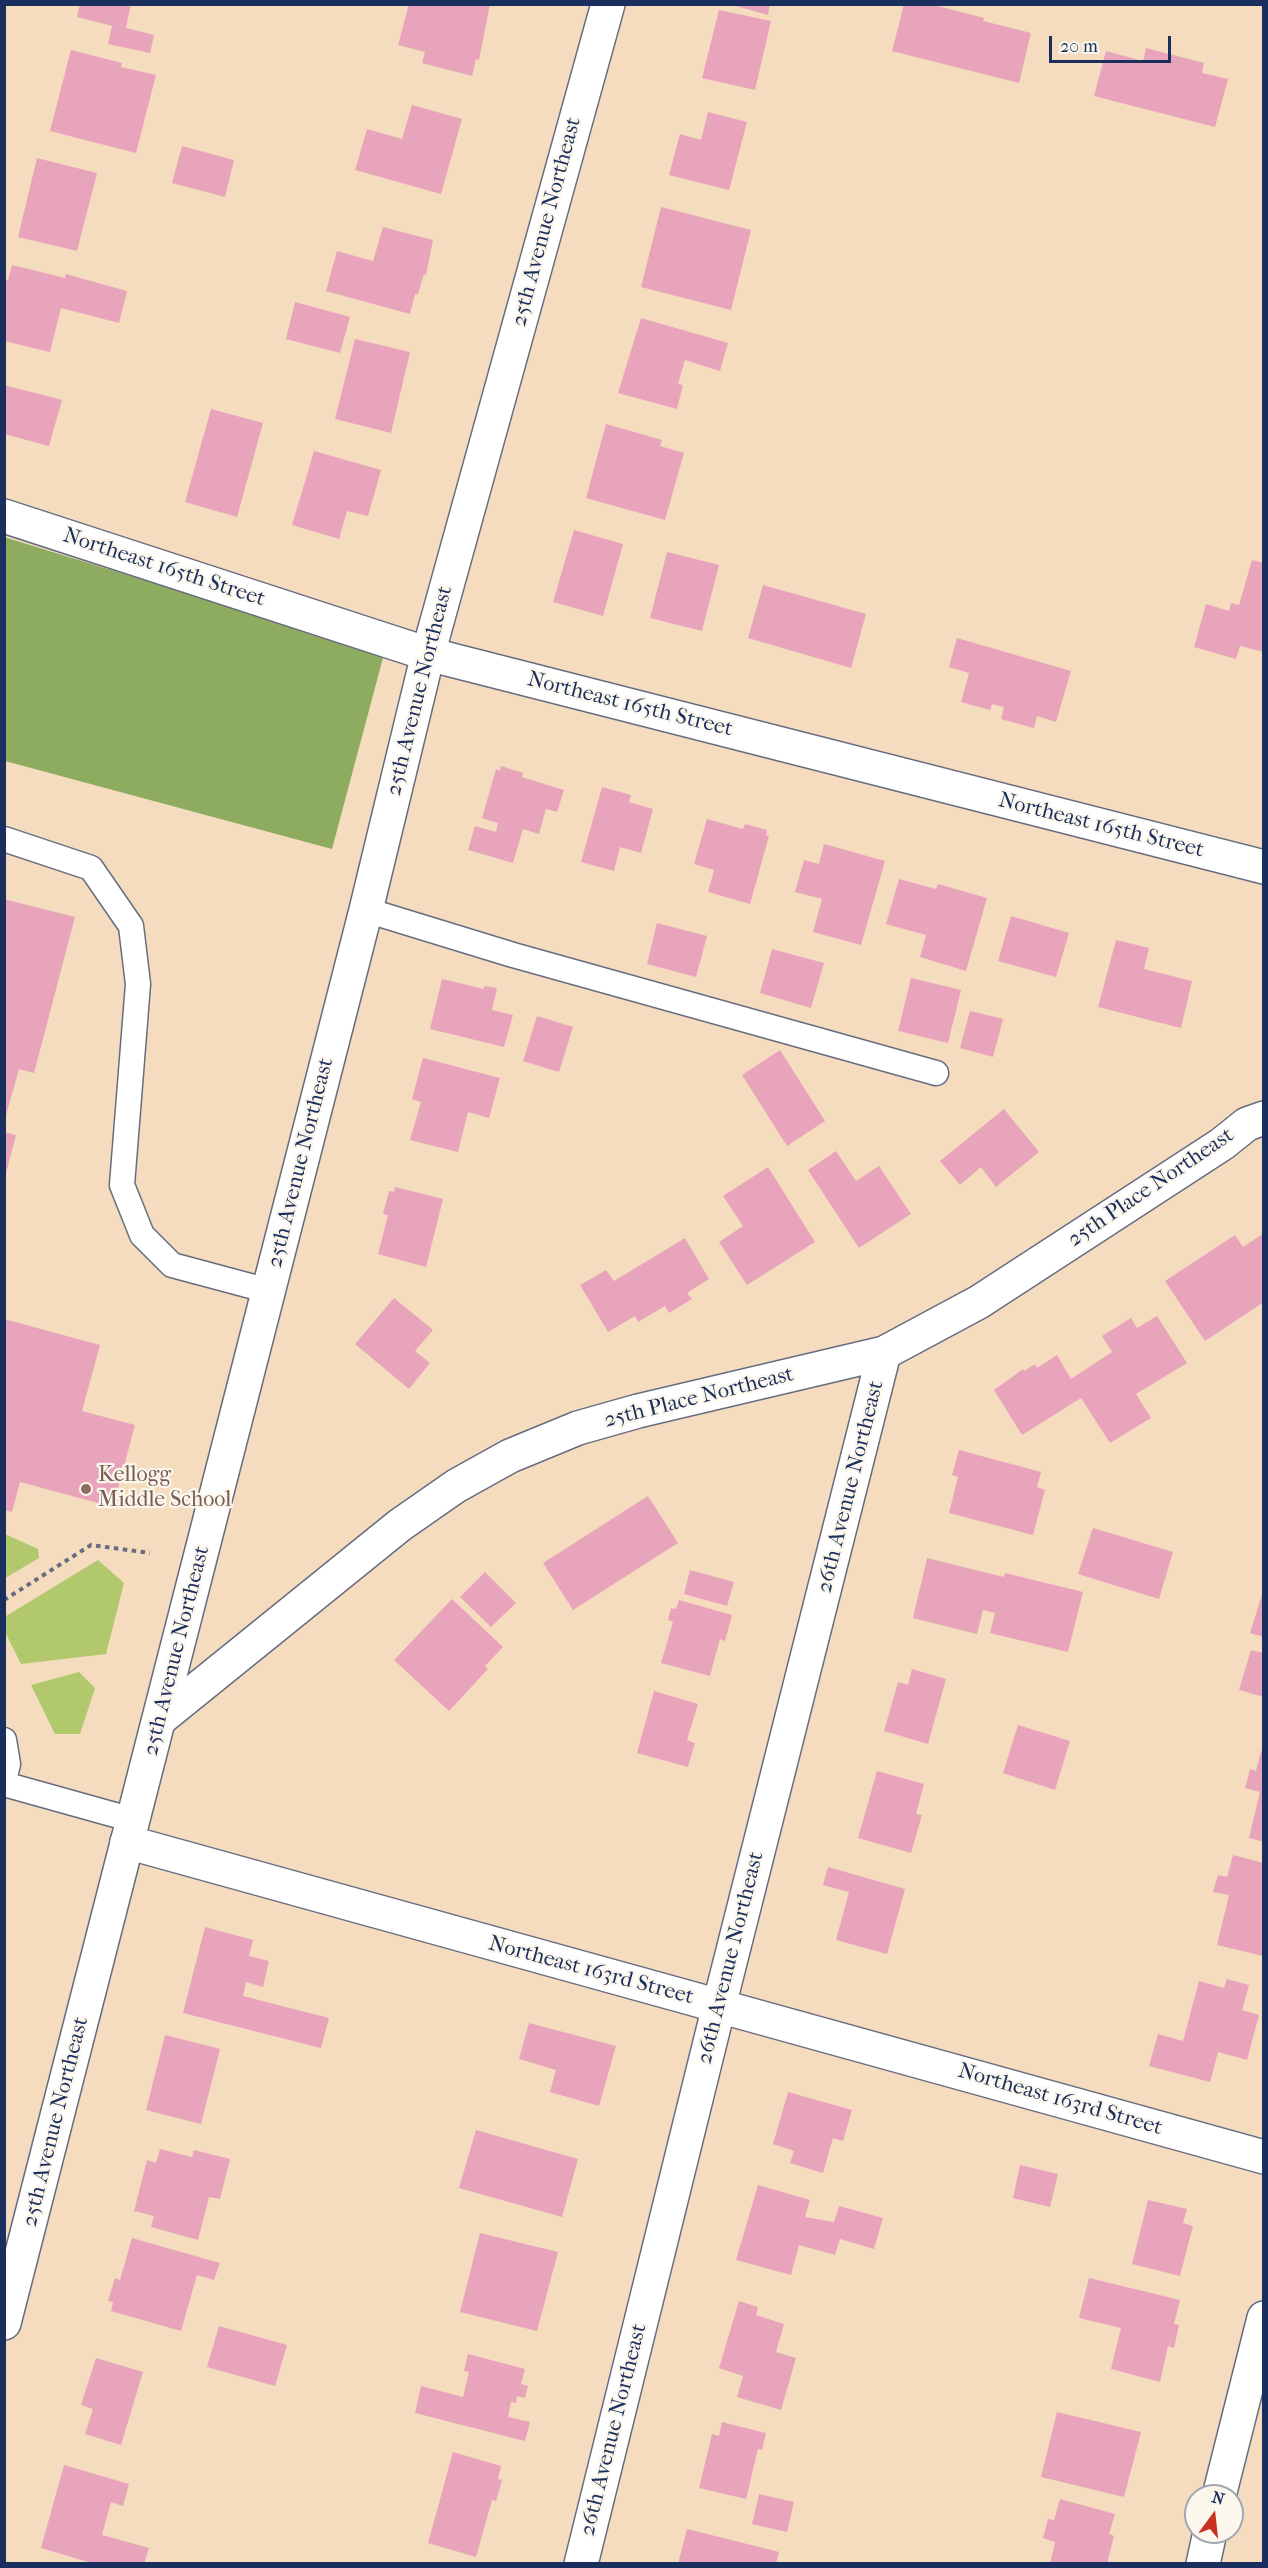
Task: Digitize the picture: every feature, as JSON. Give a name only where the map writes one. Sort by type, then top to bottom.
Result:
[{"type":"street","name":"25th Avenue Northeast","points":[[4,2323],[366,910],[428,654],[608,4]]},
{"type":"street","name":"Northeast 165th Street","points":[[4,516],[428,654],[1263,867]]},
{"type":"street","name":"25th Place Northeast","points":[[160,1719],[400,1525],[456,1486],[510,1456],[578,1428],[638,1411],[884,1353],[979,1302],[1222,1144],[1246,1124],[1263,1118]]},
{"type":"street","name":"26th Avenue Northeast","points":[[581,2564],[884,1353]]},
{"type":"street","name":"Northeast 163rd Street","points":[[130,1831],[719,2006],[1263,2157]]},
{"type":"street","points":[[1222,2484],[1263,2318]]},
{"type":"street","points":[[1203,2564],[1207,2544]]},
{"type":"lane","points":[[4,839],[91,868],[131,926],[138,984],[122,1185],[142,1235],[172,1265],[268,1291]]},
{"type":"lane","points":[[366,910],[524,958],[936,1073]]},
{"type":"lane","points":[[4,1740],[9,1764],[4,1782],[130,1831]]},
{"type":"path","points":[[4,1600],[91,1545],[150,1553]]},
{"type":"green space","points":[[4,537],[384,654],[332,849],[5,761]]},
{"type":"green space","points":[[5,1534],[38,1549],[39,1558],[7,1577],[5,1577]]},
{"type":"green space","points":[[98,1560],[124,1583],[106,1654],[21,1664],[5,1632],[6,1616]]},
{"type":"green space","points":[[79,1672],[95,1688],[80,1734],[55,1734],[31,1685]]},
{"type":"building","points":[[80,4],[131,4],[126,28],[154,35],[150,53],[108,44],[112,26],[77,17]]},
{"type":"building","points":[[409,4],[490,4],[479,60],[476,59],[472,76],[422,63],[425,52],[398,45]]},
{"type":"building","points":[[729,4],[770,4],[768,15]]},
{"type":"building","points":[[904,4],[930,4],[1031,33],[1019,83],[892,51]]},
{"type":"building","points":[[719,10],[771,21],[755,90],[702,78]]},
{"type":"building","points":[[1146,48],[1204,63],[1202,73],[1228,79],[1215,127],[1094,96],[1106,51],[1143,61]]},
{"type":"building","points":[[71,50],[122,63],[121,67],[156,75],[136,153],[50,131]]},
{"type":"building","points":[[412,105],[462,119],[441,194],[355,170],[367,129],[402,139]]},
{"type":"building","points":[[708,112],[747,122],[729,190],[669,175],[680,134],[701,140]]},
{"type":"building","points":[[182,146],[234,160],[225,197],[172,183]]},
{"type":"building","points":[[37,158],[97,173],[77,251],[18,237]]},
{"type":"building","points":[[661,207],[751,230],[731,310],[641,287]]},
{"type":"building","points":[[383,227],[433,240],[426,275],[424,274],[418,294],[415,294],[410,314],[326,291],[337,251],[373,261]]},
{"type":"building","points":[[12,265],[65,278],[66,274],[127,291],[119,323],[61,308],[50,352],[4,341],[4,279],[8,280]]},
{"type":"building","points":[[295,302],[350,317],[340,353],[286,339]]},
{"type":"building","points":[[641,318],[728,343],[720,371],[685,360],[678,384],[683,385],[677,409],[618,393]]},
{"type":"building","points":[[355,339],[410,352],[391,433],[335,419]]},
{"type":"building","points":[[4,385],[62,400],[49,446],[4,434]]},
{"type":"building","points":[[211,409],[263,423],[237,517],[185,502]]},
{"type":"building","points":[[606,424],[662,440],[660,446],[684,453],[665,520],[586,498]]},
{"type":"building","points":[[314,451],[381,470],[368,516],[347,511],[339,539],[292,525]]},
{"type":"building","points":[[574,530],[623,544],[603,616],[553,602]]},
{"type":"building","points":[[667,552],[719,565],[702,631],[650,618]]},
{"type":"building","points":[[1252,560],[1264,563],[1264,652],[1240,646],[1236,659],[1194,647],[1206,604],[1229,611],[1231,603],[1239,605]]},
{"type":"building","points":[[763,585],[866,614],[851,668],[748,638]]},
{"type":"building","points":[[957,638],[1071,671],[1056,722],[1037,716],[1034,728],[1001,719],[1004,707],[992,704],[990,710],[961,702],[969,673],[949,667]]},
{"type":"building","points":[[501,766],[523,773],[522,777],[564,790],[557,812],[546,809],[539,834],[523,829],[513,863],[468,850],[475,826],[496,832],[498,823],[482,818],[496,769],[500,771]]},
{"type":"building","points":[[602,787],[631,795],[629,802],[653,809],[641,853],[620,847],[614,871],[581,862]]},
{"type":"building","points":[[707,819],[743,829],[745,824],[767,830],[766,835],[769,836],[750,904],[708,892],[714,870],[694,864]]},
{"type":"building","points":[[824,844],[885,861],[861,945],[813,932],[822,899],[795,892],[804,860],[819,864]]},
{"type":"building","points":[[899,879],[936,889],[938,884],[987,898],[966,971],[920,957],[926,935],[886,924]]},
{"type":"building","points":[[4,899],[75,917],[34,1073],[19,1069],[5,1119]]},
{"type":"building","points":[[1011,916],[1069,933],[1056,977],[998,961]]},
{"type":"building","points":[[657,923],[707,936],[696,977],[647,964]]},
{"type":"building","points":[[1116,940],[1149,948],[1144,969],[1192,981],[1181,1028],[1098,1007]]},
{"type":"building","points":[[772,949],[824,963],[811,1008],[760,993]]},
{"type":"building","points":[[911,978],[961,990],[948,1043],[898,1031]]},
{"type":"building","points":[[442,979],[484,989],[484,986],[497,988],[492,1010],[513,1015],[504,1047],[430,1029]]},
{"type":"building","points":[[970,1011],[1003,1019],[993,1057],[960,1048]]},
{"type":"building","points":[[537,1016],[573,1027],[559,1072],[523,1061]]},
{"type":"building","points":[[780,1050],[825,1121],[787,1146],[742,1075]]},
{"type":"building","points":[[423,1058],[500,1078],[489,1118],[468,1112],[458,1152],[410,1140],[421,1102],[412,1099]]},
{"type":"building","points":[[1004,1109],[1039,1152],[996,1187],[981,1167],[960,1185],[940,1161]]},
{"type":"building","points":[[4,1132],[16,1135],[5,1177],[4,1177]]},
{"type":"building","points":[[836,1151],[856,1181],[879,1166],[911,1214],[859,1248],[808,1170]]},
{"type":"building","points":[[768,1167],[815,1242],[747,1285],[719,1242],[743,1226],[723,1196]]},
{"type":"building","points":[[395,1187],[443,1199],[426,1267],[378,1254],[388,1215],[383,1214],[389,1191],[394,1192]]},
{"type":"building","points":[[1264,1233],[1264,1302],[1205,1341],[1165,1281],[1235,1235],[1243,1247]]},
{"type":"building","points":[[685,1238],[709,1279],[687,1293],[692,1299],[669,1313],[665,1306],[638,1322],[635,1316],[608,1332],[580,1285],[606,1270],[614,1281]]},
{"type":"building","points":[[394,1298],[433,1330],[415,1351],[430,1363],[409,1389],[355,1344]]},
{"type":"building","points":[[1157,1316],[1187,1363],[1136,1394],[1151,1418],[1110,1443],[1081,1398],[1022,1435],[994,1390],[1023,1369],[1024,1371],[1035,1364],[1037,1368],[1057,1355],[1071,1379],[1112,1352],[1102,1336],[1131,1318],[1137,1328]]},
{"type":"building","points":[[4,1319],[100,1345],[82,1411],[135,1425],[113,1507],[20,1482],[12,1512],[4,1510]]},
{"type":"building","points":[[959,1450],[1041,1472],[1037,1487],[1045,1490],[1033,1535],[949,1513],[958,1477],[952,1475]]},
{"type":"building","points":[[648,1496],[678,1543],[573,1610],[543,1563]]},
{"type":"building","points":[[1093,1528],[1173,1552],[1159,1599],[1078,1574]]},
{"type":"building","points":[[927,1558],[1004,1577],[1005,1573],[1083,1592],[1068,1652],[990,1633],[995,1613],[983,1610],[977,1634],[913,1618]]},
{"type":"building","points":[[690,1570],[734,1582],[727,1606],[684,1594]]},
{"type":"building","points":[[485,1572],[516,1603],[491,1627],[460,1597]]},
{"type":"building","points":[[1264,1588],[1264,1637],[1250,1633]]},
{"type":"building","points":[[452,1599],[503,1647],[485,1666],[488,1669],[449,1711],[394,1660]]},
{"type":"building","points":[[679,1600],[732,1615],[725,1641],[720,1639],[710,1676],[661,1663],[673,1622],[668,1620],[671,1608],[676,1609]]},
{"type":"building","points":[[1251,1650],[1264,1653],[1264,1697],[1239,1690]]},
{"type":"building","points":[[912,1669],[946,1679],[928,1744],[884,1731],[898,1682],[908,1685]]},
{"type":"building","points":[[654,1691],[698,1704],[687,1740],[695,1743],[688,1767],[637,1753]]},
{"type":"building","points":[[1018,1725],[1070,1741],[1055,1790],[1003,1773]]},
{"type":"building","points":[[1261,1751],[1264,1751],[1264,1842],[1249,1838],[1260,1792],[1245,1788],[1250,1769],[1256,1771]]},
{"type":"building","points":[[877,1771],[924,1784],[916,1814],[922,1815],[911,1853],[858,1838]]},
{"type":"building","points":[[1233,1855],[1264,1863],[1263,1956],[1217,1945],[1229,1895],[1213,1892],[1218,1875],[1227,1877]]},
{"type":"building","points":[[828,1867],[905,1889],[887,1954],[836,1940],[849,1892],[823,1885]]},
{"type":"building","points":[[205,1927],[253,1940],[249,1956],[269,1961],[263,1987],[246,1982],[243,1996],[329,2018],[321,2048],[183,2013]]},
{"type":"building","points":[[1227,1979],[1249,1985],[1242,2010],[1259,2015],[1247,2060],[1218,2052],[1210,2082],[1149,2066],[1158,2034],[1183,2041],[1199,1981],[1224,1988]]},
{"type":"building","points":[[529,2023],[616,2046],[599,2106],[550,2092],[556,2070],[519,2059]]},
{"type":"building","points":[[165,2035],[220,2049],[201,2124],[146,2110]]},
{"type":"building","points":[[788,2092],[852,2110],[843,2141],[833,2138],[823,2173],[790,2163],[794,2151],[773,2144]]},
{"type":"building","points":[[476,2130],[578,2159],[562,2217],[459,2188]]},
{"type":"building","points":[[160,2149],[192,2157],[194,2150],[230,2159],[220,2199],[209,2197],[198,2240],[151,2227],[154,2216],[134,2211],[147,2160],[156,2163]]},
{"type":"building","points":[[1020,2165],[1058,2174],[1050,2207],[1013,2198]]},
{"type":"building","points":[[758,2185],[810,2200],[805,2217],[834,2222],[839,2206],[883,2218],[874,2249],[840,2239],[835,2255],[799,2245],[791,2275],[736,2260]]},
{"type":"building","points":[[1148,2200],[1187,2209],[1183,2223],[1193,2226],[1180,2276],[1132,2264]]},
{"type":"building","points":[[480,2233],[558,2252],[537,2331],[460,2312]]},
{"type":"building","points":[[132,2238],[220,2263],[214,2280],[197,2275],[181,2331],[111,2311],[113,2302],[108,2301],[115,2278],[120,2280]]},
{"type":"building","points":[[1089,2278],[1180,2300],[1174,2324],[1179,2325],[1174,2348],[1168,2346],[1160,2382],[1111,2369],[1121,2328],[1079,2318]]},
{"type":"building","points":[[739,2301],[758,2307],[756,2315],[784,2324],[776,2352],[796,2358],[781,2410],[737,2397],[743,2376],[719,2368]]},
{"type":"building","points":[[219,2326],[287,2345],[275,2386],[207,2367]]},
{"type":"building","points":[[468,2354],[525,2369],[521,2384],[528,2386],[525,2398],[517,2396],[516,2403],[511,2402],[508,2417],[530,2422],[525,2441],[415,2413],[421,2386],[463,2397],[469,2372],[464,2371]]},
{"type":"building","points":[[96,2358],[143,2372],[121,2445],[85,2434],[93,2409],[81,2405]]},
{"type":"building","points":[[1057,2412],[1141,2432],[1124,2497],[1041,2477]]},
{"type":"building","points":[[722,2422],[766,2433],[762,2450],[758,2449],[746,2499],[699,2488],[712,2434],[719,2436]]},
{"type":"building","points":[[453,2452],[501,2466],[498,2479],[502,2480],[496,2501],[492,2500],[476,2557],[428,2543]]},
{"type":"building","points":[[64,2465],[129,2484],[123,2506],[111,2502],[102,2535],[149,2548],[144,2564],[95,2564],[41,2548]]},
{"type":"building","points":[[759,2494],[794,2502],[787,2532],[752,2524]]},
{"type":"building","points":[[1060,2499],[1115,2514],[1109,2534],[1114,2536],[1107,2564],[1050,2564],[1055,2542],[1043,2538],[1048,2519],[1054,2520]]},
{"type":"building","points":[[687,2529],[779,2552],[776,2564],[678,2564]]},
{"type":"place","name":"Kellogg Middle School","points":[[86,1489]]}]
